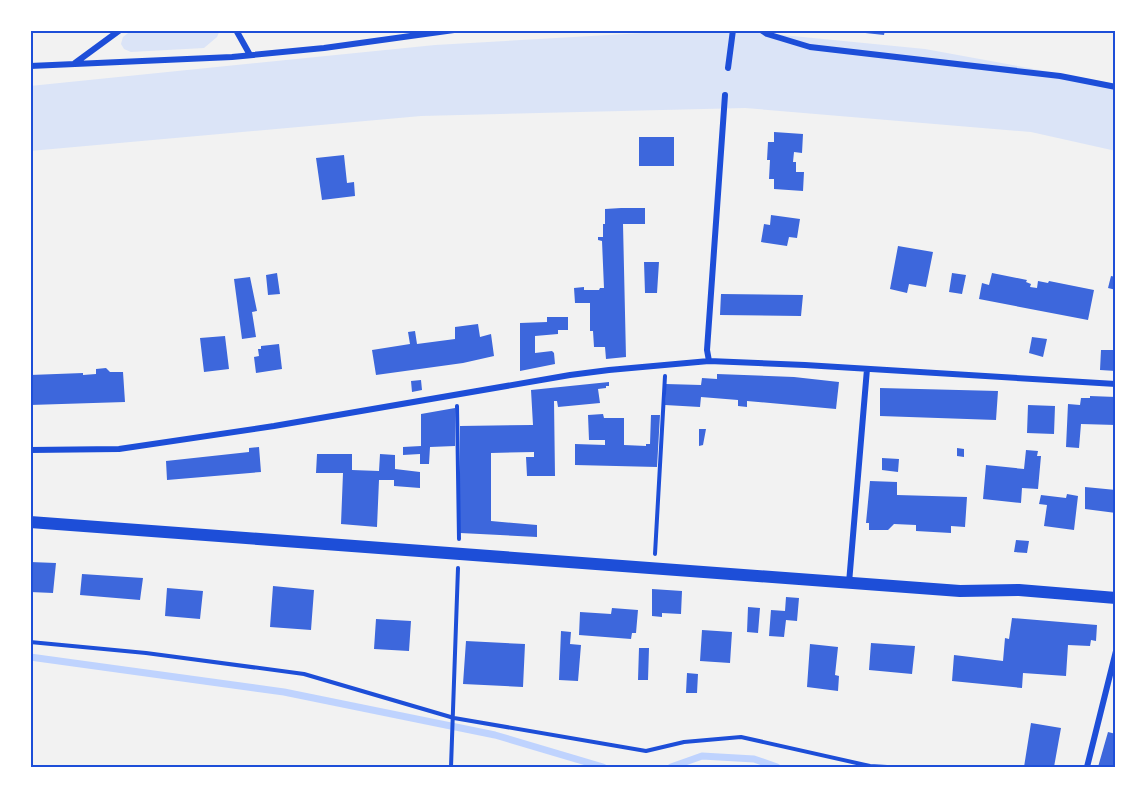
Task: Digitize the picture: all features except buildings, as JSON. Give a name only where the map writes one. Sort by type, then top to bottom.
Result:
[{"type":"main road","points":[[30,522],[960,591],[1019,590],[1116,598]]},
{"type":"street","points":[[74,64],[120,30]]},
{"type":"street","points":[[237,30],[250,55]]},
{"type":"street","points":[[30,66],[250,55],[324,48],[454,30]]},
{"type":"street","points":[[728,68],[733,30]]},
{"type":"street","points":[[761,30],[767,34],[810,47],[1060,76],[1116,87]]},
{"type":"street","points":[[709,362],[707,350],[718,223],[725,95]]},
{"type":"street","points":[[30,450],[119,449],[274,426],[535,380],[666,364],[709,362],[867,369],[1116,384]]},
{"type":"street","points":[[849,583],[867,369]]},
{"type":"street","points":[[1087,767],[1116,651]]},
{"type":"path","points":[[655,567],[666,364]]},
{"type":"path","points":[[30,642],[146,653],[304,674],[454,718],[646,751],[684,742],[741,737],[870,766],[887,767]]},
{"type":"path","points":[[451,767],[454,718]]},
{"type":"shaded area","points":[[132,30],[220,30],[217,37],[204,48],[131,52],[124,49],[121,44],[123,37]]},
{"type":"shaded area","points":[[730,30],[925,49],[1116,84],[1116,151],[1031,132],[745,108],[421,116],[30,151],[30,86],[435,45]]},
{"type":"waterway","points":[[30,657],[284,692],[495,735],[603,767]]},
{"type":"waterway","points":[[671,767],[702,756],[754,759],[777,767]]}]
